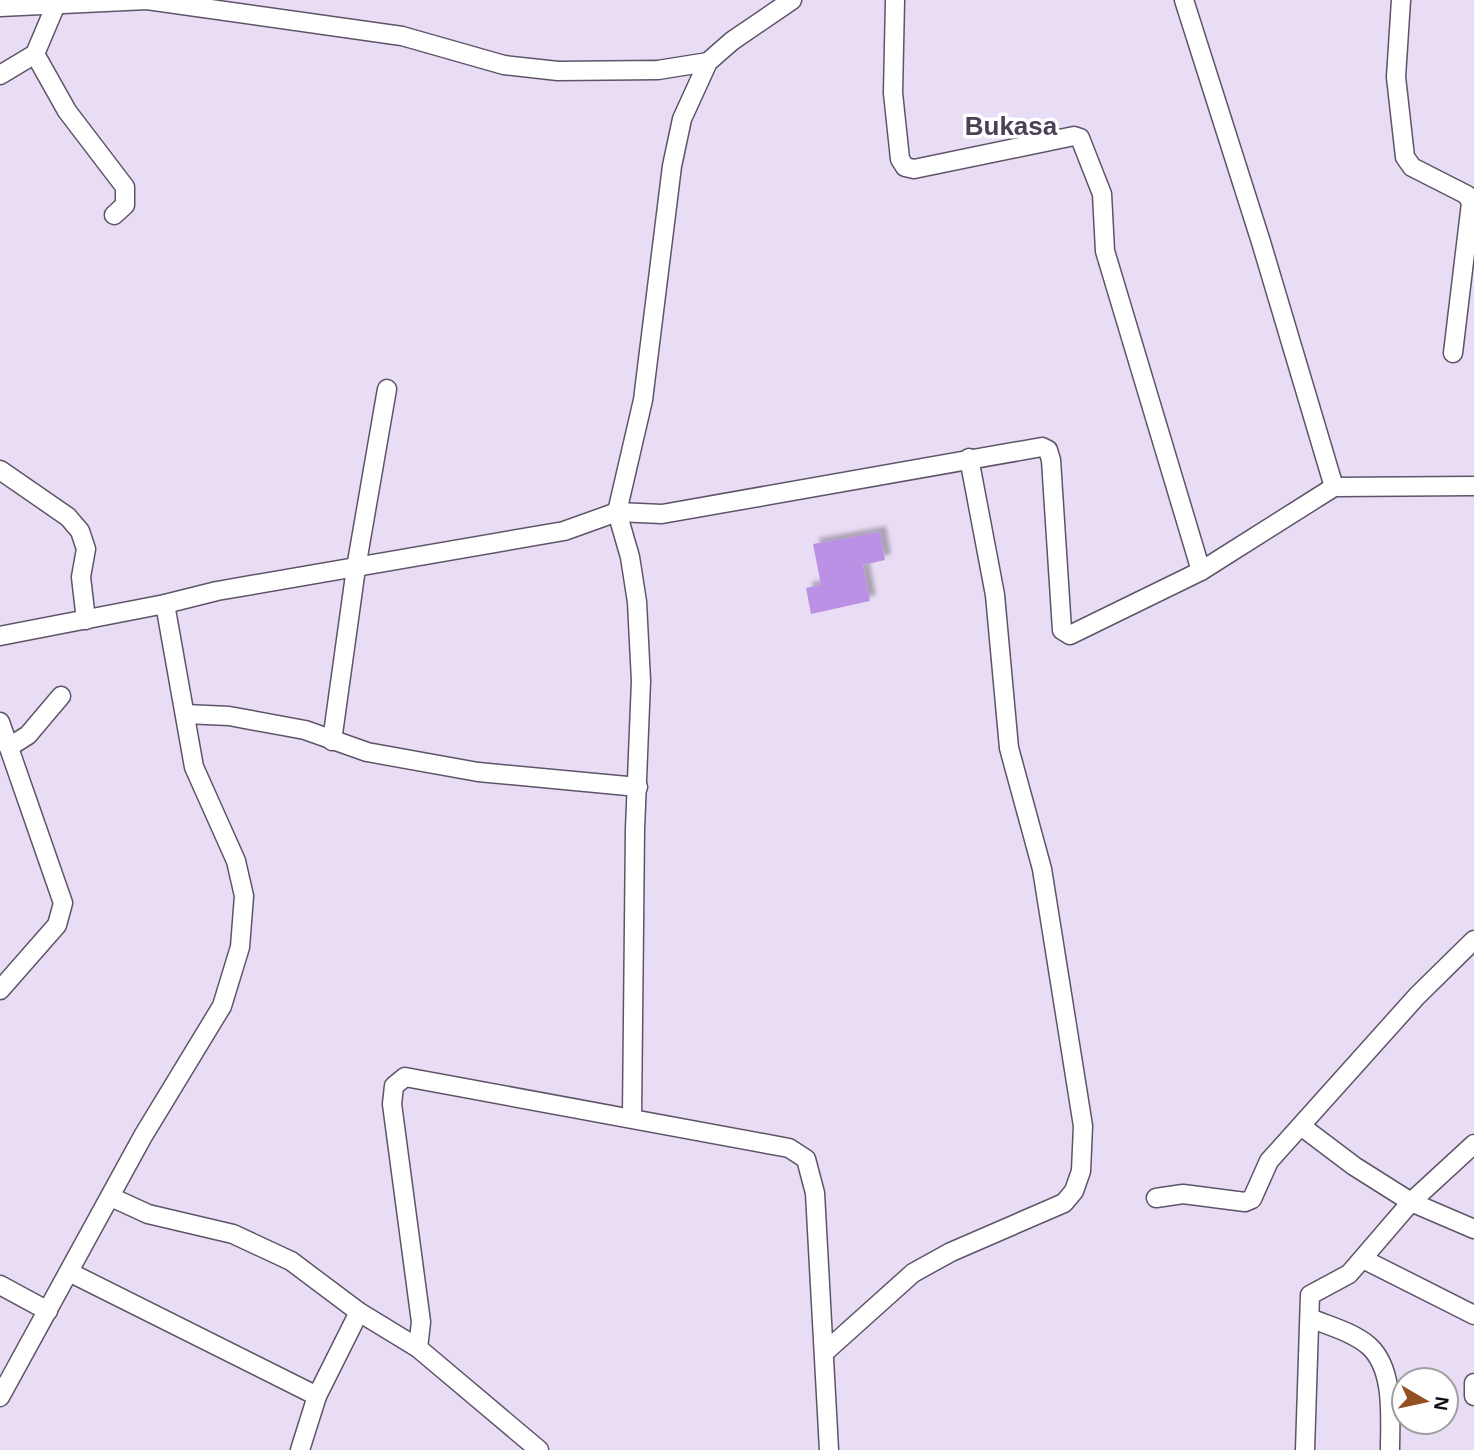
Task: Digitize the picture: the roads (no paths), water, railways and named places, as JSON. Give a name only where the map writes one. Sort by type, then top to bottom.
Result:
[{"type":"street","points":[[0,7],[57,2],[147,0],[402,36],[504,65],[558,71],[658,70],[708,62]]},
{"type":"street","points":[[632,1116],[641,681],[637,602],[630,557],[617,512],[643,400],[672,166],[682,119],[708,62],[732,41],[793,0]]},
{"type":"street","points":[[895,0],[892,93],[900,159],[905,167],[914,169],[1074,136],[1080,138],[1102,194],[1105,251],[1201,571]]},
{"type":"street","points":[[1184,0],[1334,488]]},
{"type":"street","points":[[1401,0],[1396,77],[1405,157],[1412,167],[1467,195],[1471,203],[1453,353]]},
{"type":"street","points":[[0,75],[35,54],[57,2]]},
{"type":"street","points":[[35,54],[67,111],[125,187],[125,205],[114,215]]},
{"type":"street","points":[[332,741],[356,568],[387,388]]},
{"type":"street","points":[[0,636],[165,604],[217,591],[564,531],[617,512],[662,514],[1034,447],[1048,450],[1062,630],[1070,635],[1201,571],[1334,488],[1474,486]]},
{"type":"street","points":[[825,1352],[877,1302],[913,1273],[951,1252],[1064,1203],[1074,1191],[1081,1171],[1083,1126],[1042,869],[1009,748],[995,595],[969,458]]},
{"type":"street","points":[[0,470],[68,517],[80,531],[86,549],[81,577],[86,620]]},
{"type":"street","points":[[0,1397],[143,1136],[222,1006],[233,977],[242,935],[244,896],[236,861],[194,767],[165,604]]},
{"type":"street","points":[[9,747],[28,736],[61,696]]},
{"type":"street","points":[[185,714],[229,716],[305,730],[332,741],[391,758],[478,772],[638,787]]},
{"type":"street","points":[[0,722],[63,903],[57,925],[0,990]]},
{"type":"street","points":[[1156,1198],[1183,1194],[1245,1202],[1252,1199],[1269,1161],[1417,996],[1474,940]]},
{"type":"street","points":[[418,1348],[421,1322],[392,1104],[394,1086],[399,1080],[410,1076],[632,1116],[789,1148],[806,1159],[815,1193],[829,1450]]},
{"type":"street","points":[[1301,1126],[1411,1202],[1474,1228]]},
{"type":"street","points":[[1305,1450],[1310,1295],[1349,1274],[1411,1202],[1474,1144]]},
{"type":"street","points":[[111,1197],[148,1214],[219,1229],[269,1251],[316,1277],[359,1312],[418,1348],[539,1450]]},
{"type":"street","points":[[1363,1259],[1474,1315]]},
{"type":"street","points":[[69,1272],[317,1396]]},
{"type":"street","points":[[0,1285],[48,1311]]},
{"type":"street","points":[[300,1450],[317,1396],[359,1312]]},
{"type":"street","points":[[1310,1318],[1352,1335],[1369,1346],[1383,1367],[1389,1400],[1390,1450]]},
{"type":"street","points":[[1474,1383],[1474,1396]]},
{"type":"district","name":"Bukasa","points":[[1011,126]]}]
